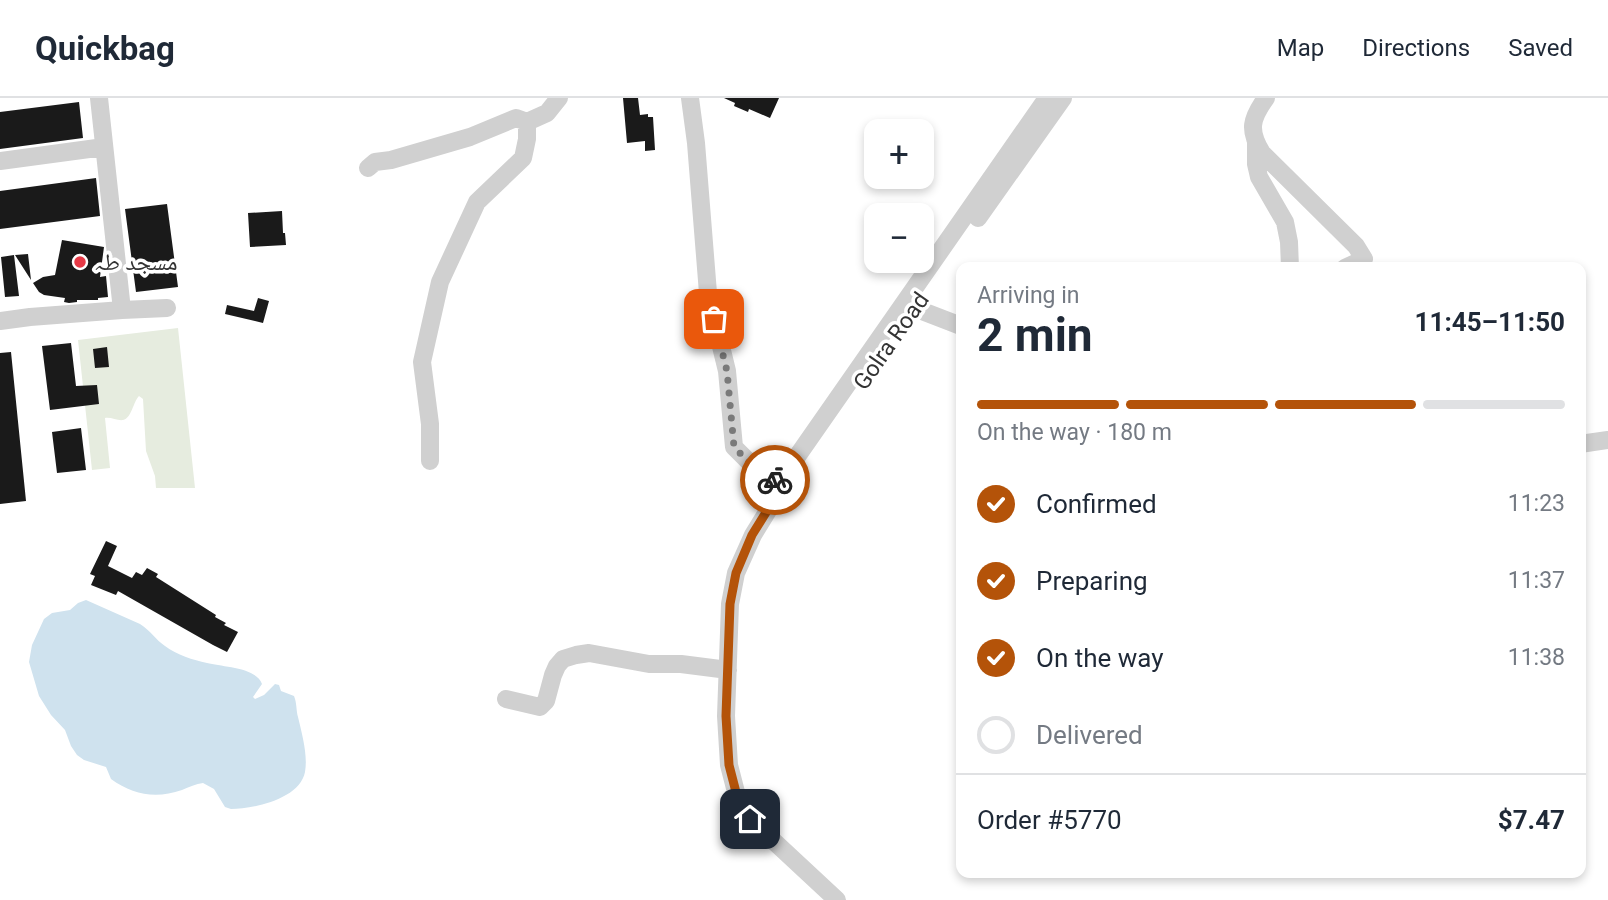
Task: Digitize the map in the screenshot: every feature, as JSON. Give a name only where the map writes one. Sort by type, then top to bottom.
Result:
[{"type":"street","points":[[99,98],[122,310]]},
{"type":"street","points":[[368,168],[374,162],[391,160],[470,137],[516,118],[527,122],[547,113],[559,98]]},
{"type":"street","points":[[690,98],[708,293],[727,371],[734,447],[749,462],[786,482]]},
{"type":"street","name":"Golra Road","points":[[837,900],[750,819],[737,796],[729,765],[726,716],[730,604],[736,573],[752,535],[786,482],[802,470],[1047,98]]},
{"type":"street","name":"Golra Road","points":[[908,307],[1063,98]]},
{"type":"street","points":[[1266,98],[1254,115],[1252,128],[1256,164],[1259,177],[1285,222],[1290,262]]},
{"type":"street","points":[[430,461],[430,424],[422,362],[440,282],[477,202],[523,158],[527,122]]},
{"type":"street","points":[[1255,142],[1262,153],[1356,246],[1362,262]]},
{"type":"street","points":[[0,161],[104,147]]},
{"type":"street","points":[[908,307],[956,324]]},
{"type":"street","points":[[0,321],[167,308]]},
{"type":"street","points":[[1586,443],[1608,440]]},
{"type":"street","points":[[506,699],[540,707],[546,701],[553,675],[563,659],[589,653],[649,664],[681,664],[728,670]]},
{"type":"shaded area","points":[[178,328],[195,488],[156,488],[155,476],[146,451],[143,399],[139,396],[126,419],[105,418],[110,468],[92,470],[78,340]]},
{"type":"water","points":[[86,600],[140,624],[162,644],[180,655],[253,674],[262,684],[253,697],[255,699],[264,695],[275,684],[279,685],[281,691],[294,696],[305,752],[306,765],[301,781],[285,796],[274,801],[231,809],[225,807],[214,789],[203,783],[172,793],[154,795],[136,792],[111,779],[106,767],[77,755],[65,730],[39,696],[29,662],[32,645],[44,619],[52,613],[70,610]]},
{"type":"building","points":[[623,98],[638,98],[640,115],[648,114],[648,117],[653,117],[655,150],[645,151],[645,141],[627,143]]},
{"type":"building","points":[[724,98],[779,98],[770,118],[734,106],[735,103]]},
{"type":"building","points":[[79,102],[83,138],[0,149],[0,112]]},
{"type":"building","points":[[96,178],[100,216],[0,229],[0,191]]},
{"type":"building","points":[[167,204],[178,287],[136,292],[125,209]]},
{"type":"building","points":[[282,211],[286,245],[250,247],[248,213]]},
{"type":"building","name":"مسجد طہ","points":[[62,240],[104,247],[100,277],[106,276],[108,297],[69,303],[64,302],[65,298],[39,292],[33,283],[43,277],[55,275]]},
{"type":"building","points":[[28,254],[31,280],[15,255]]},
{"type":"building","points":[[14,255],[19,296],[5,297],[1,257]]},
{"type":"building","points":[[258,298],[269,301],[263,323],[225,314],[227,305],[254,311]]},
{"type":"building","points":[[71,343],[76,386],[97,385],[99,404],[50,410],[42,346]]},
{"type":"building","points":[[107,347],[109,367],[95,368],[93,349]]},
{"type":"building","points":[[11,352],[26,501],[0,504],[0,353]]},
{"type":"building","points":[[81,428],[86,470],[57,473],[52,432]]},
{"type":"building","points":[[106,541],[117,546],[108,566],[132,578],[136,572],[142,575],[147,568],[158,574],[156,577],[216,615],[215,617],[226,623],[224,625],[238,632],[227,652],[118,591],[116,595],[91,585],[95,576],[90,574]]},
{"type":"way so far","points":[[714,319],[727,371],[734,447],[749,462],[775,480]]},
{"type":"place","name":"مسجد طہ","points":[[80,262]]},
{"type":"route","points":[[750,819],[737,796],[729,765],[726,716],[730,604],[736,573],[752,535],[783,485],[775,480]]}]
